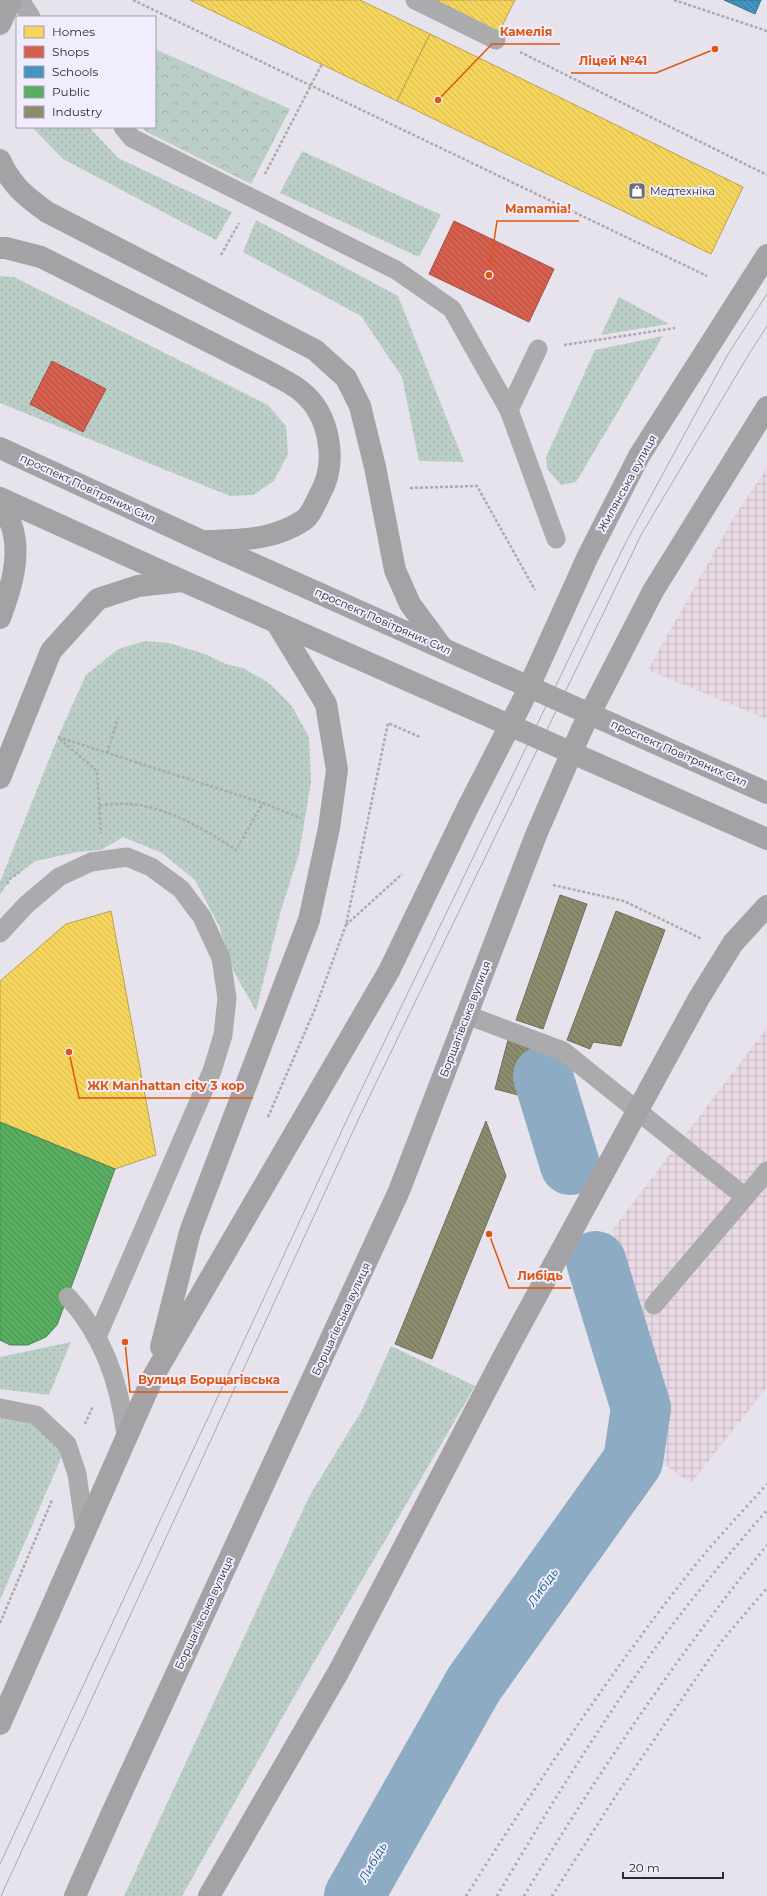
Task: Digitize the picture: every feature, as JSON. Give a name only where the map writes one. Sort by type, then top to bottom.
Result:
[{"type":"main road","points":[[0,24],[12,0]]},
{"type":"main road","points":[[0,160],[7,176],[23,195],[47,212],[315,350],[346,378],[360,406],[375,467],[394,570],[410,604],[442,647]]},
{"type":"main road","points":[[0,248],[6,248],[41,257],[271,373],[302,392],[322,417],[330,450],[325,486],[306,519],[278,534],[251,539],[204,542]]},
{"type":"main road","name":"Жилянська вулиця","points":[[154,1375],[388,971],[468,807],[522,702],[588,556],[639,456],[767,255]]},
{"type":"main road","name":"Борщагівська вулиця","points":[[75,1896],[399,1191],[536,835],[581,731],[653,591],[767,407]]},
{"type":"main road","name":"проспект Повітряних Сил","points":[[0,448],[204,542],[766,791]]},
{"type":"main road","points":[[0,498],[183,581],[767,839]]},
{"type":"main road","points":[[0,509],[11,523],[17,549],[9,594],[0,618]]},
{"type":"main road","points":[[0,778],[51,651],[98,600],[138,586],[183,581]]},
{"type":"main road","points":[[0,1724],[7,1694],[85,1530],[154,1375],[190,1232],[310,920],[329,828],[337,770],[326,704],[276,622]]},
{"type":"main road","points":[[209,1896],[339,1671],[508,1348],[699,998],[733,943],[767,906]]},
{"type":"lane","points":[[20,0],[31,16]]},
{"type":"lane","points":[[416,0],[496,40]]},
{"type":"lane","points":[[124,128],[132,138],[396,270],[452,309],[509,410],[556,539]]},
{"type":"lane","points":[[509,410],[538,349]]},
{"type":"lane","points":[[0,933],[26,905],[59,877],[91,862],[127,856],[151,867],[181,889],[202,917],[221,958],[227,998],[222,1035],[212,1071],[98,1337]]},
{"type":"lane","points":[[467,1015],[563,1051],[745,1197]]},
{"type":"lane","points":[[654,1305],[767,1171]]},
{"type":"lane","points":[[68,1297],[84,1313],[98,1337],[116,1379],[123,1408],[126,1436]]},
{"type":"lane","points":[[0,1408],[36,1415],[67,1444],[77,1474],[85,1530]]},
{"type":"path","points":[[133,0],[707,276]]},
{"type":"path","points":[[674,0],[767,31]]},
{"type":"path","points":[[496,40],[767,175]]},
{"type":"path","points":[[221,255],[253,198],[322,64]]},
{"type":"path","points":[[538,349],[675,328]]},
{"type":"path","points":[[410,488],[476,486],[535,590]]},
{"type":"path","points":[[107,753],[119,715]]},
{"type":"path","points":[[266,1122],[315,1009],[346,925],[388,723],[420,737]]},
{"type":"path","points":[[101,836],[97,772],[58,737],[263,803],[303,819]]},
{"type":"path","points":[[100,806],[114,803],[145,807],[162,812],[189,821],[236,850],[263,803]]},
{"type":"path","points":[[346,925],[406,871]]},
{"type":"path","points":[[553,885],[624,901],[702,939]]},
{"type":"shaded area","points":[[767,468],[767,719],[648,670],[734,517]]},
{"type":"shaded area","points":[[767,1028],[767,1387],[691,1483],[662,1463],[650,1431],[664,1389],[612,1230]]},
{"type":"green space","points":[[156,49],[290,109],[251,184],[145,131],[144,128],[156,128]]},
{"type":"green space","points":[[33,128],[90,128],[118,158],[232,212],[216,240],[63,159]]},
{"type":"green space","points":[[302,151],[441,215],[419,257],[280,193]]},
{"type":"green space","points":[[256,220],[398,296],[464,462],[419,461],[402,377],[361,316],[243,252]]},
{"type":"green space","points":[[0,276],[14,277],[268,405],[286,426],[288,454],[274,481],[253,495],[230,496],[0,403]]},
{"type":"green space","points":[[619,297],[669,324],[601,335]]},
{"type":"green space","points":[[663,336],[576,482],[561,485],[547,469],[546,457],[595,350]]},
{"type":"green space","points":[[145,641],[169,643],[205,654],[226,664],[243,668],[269,683],[291,705],[309,737],[311,782],[299,854],[281,910],[256,1011],[234,972],[219,926],[195,880],[162,853],[123,837],[101,850],[77,852],[36,861],[10,879],[0,895],[0,882],[58,737],[86,675],[118,649]]},
{"type":"green space","points":[[71,1342],[49,1395],[0,1389],[0,1357]]},
{"type":"green space","points":[[391,1346],[475,1386],[295,1695],[182,1896],[124,1896],[310,1495],[362,1410]]},
{"type":"green space","points":[[0,1408],[36,1415],[67,1444],[0,1600]]},
{"type":"building: Homes","points":[[190,0],[360,0],[430,34],[397,101]]},
{"type":"building: Homes","points":[[435,0],[515,0],[499,32]]},
{"type":"building: Homes","points":[[430,34],[743,187],[711,254],[397,101]]},
{"type":"building: Homes","points":[[111,911],[156,1155],[115,1169],[0,1122],[0,981],[66,924]]},
{"type":"building: Shops","points":[[454,221],[554,269],[529,322],[429,274]]},
{"type":"building: Shops","points":[[52,361],[106,389],[83,432],[30,404]]},
{"type":"building: Schools","points":[[724,0],[761,0],[755,14]]},
{"type":"building: Public","points":[[0,1122],[115,1169],[57,1325],[46,1337],[28,1345],[10,1345],[0,1340]]},
{"type":"building: Industry","points":[[560,895],[587,904],[543,1029],[516,1020]]},
{"type":"building: Industry","points":[[616,911],[665,930],[621,1046],[593,1042],[590,1049],[567,1040]]},
{"type":"building: Industry","points":[[508,1040],[535,1048],[522,1096],[495,1089]]},
{"type":"building: Industry","points":[[486,1121],[506,1176],[432,1359],[395,1344]]},
{"type":"waterway","name":"Либідь","points":[[543,1076],[570,1165]]},
{"type":"waterway","name":"Либідь","points":[[354,1896],[474,1684],[633,1461],[641,1408],[596,1261]]},
{"type":"tram line","points":[[0,1864],[351,1111],[586,623],[627,540],[728,354],[767,294]]},
{"type":"tram line","points":[[1,1896],[360,1116],[641,535],[767,326]]},
{"type":"railway","points":[[466,1896],[547,1770],[632,1647],[702,1557],[767,1484]]},
{"type":"railway","points":[[497,1896],[569,1777],[646,1661],[689,1603],[767,1510]]},
{"type":"railway","points":[[524,1896],[580,1805],[639,1716],[701,1630],[767,1545]]},
{"type":"railway","points":[[552,1896],[617,1794],[721,1642],[767,1588]]},
{"type":"place","name":"Ліцей №41","points":[[715,49]]},
{"type":"place","name":"Камелія","points":[[438,100]]},
{"type":"place","name":"Медтехніка","points":[[637,191]]},
{"type":"place","name":"Mamamia!","points":[[489,275]]},
{"type":"place","name":"ЖК Manhattan city 3 кор","points":[[69,1052]]},
{"type":"place","name":"Либідь","points":[[489,1234]]},
{"type":"place","name":"Вулиця Борщагівська","points":[[125,1342]]}]
